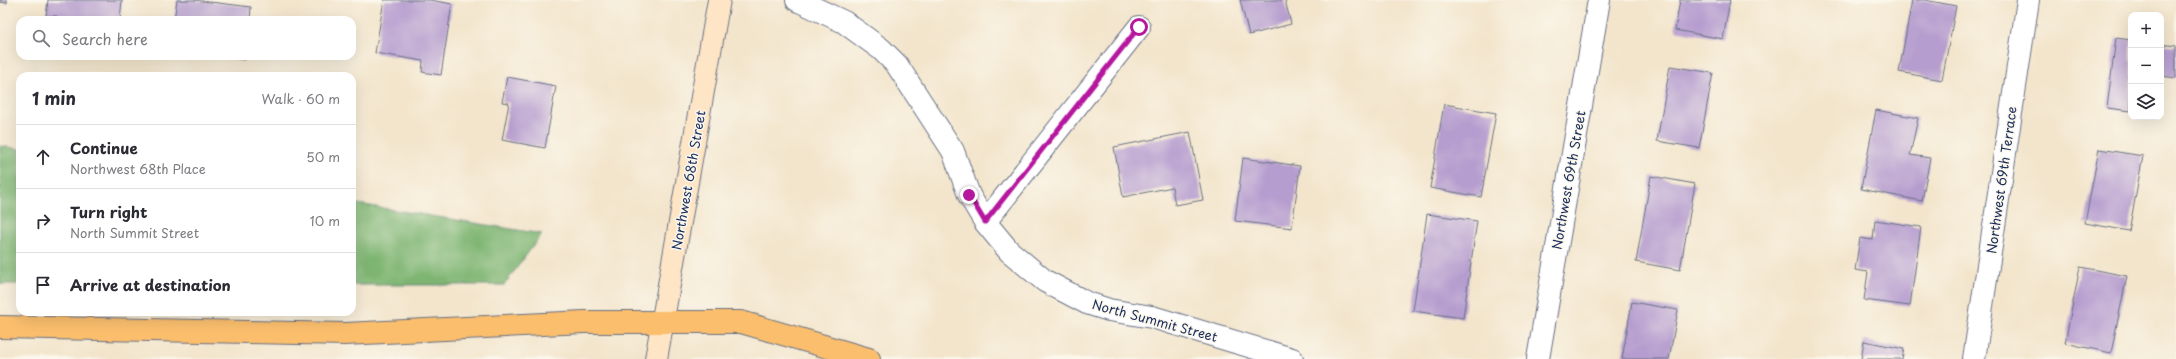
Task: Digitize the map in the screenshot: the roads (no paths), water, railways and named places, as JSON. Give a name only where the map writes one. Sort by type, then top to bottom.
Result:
[{"type":"highway","points":[[0,327],[344,334],[515,324],[664,321],[741,322],[869,359]]},
{"type":"main road","name":"Northwest 68th Street","points":[[656,359],[664,321],[720,0]]},
{"type":"street","name":"North Summit Street","points":[[797,0],[844,22],[881,49],[897,65],[953,151],[969,195],[985,222],[1009,251],[1045,281],[1087,302],[1109,310],[1152,317],[1292,359]]},
{"type":"street","name":"Northwest 69th Street","points":[[1538,359],[1599,0]]},
{"type":"street","name":"Northwest 69th Terrace","points":[[1974,359],[2028,0]]},
{"type":"street","points":[[985,222],[1139,27]]}]
